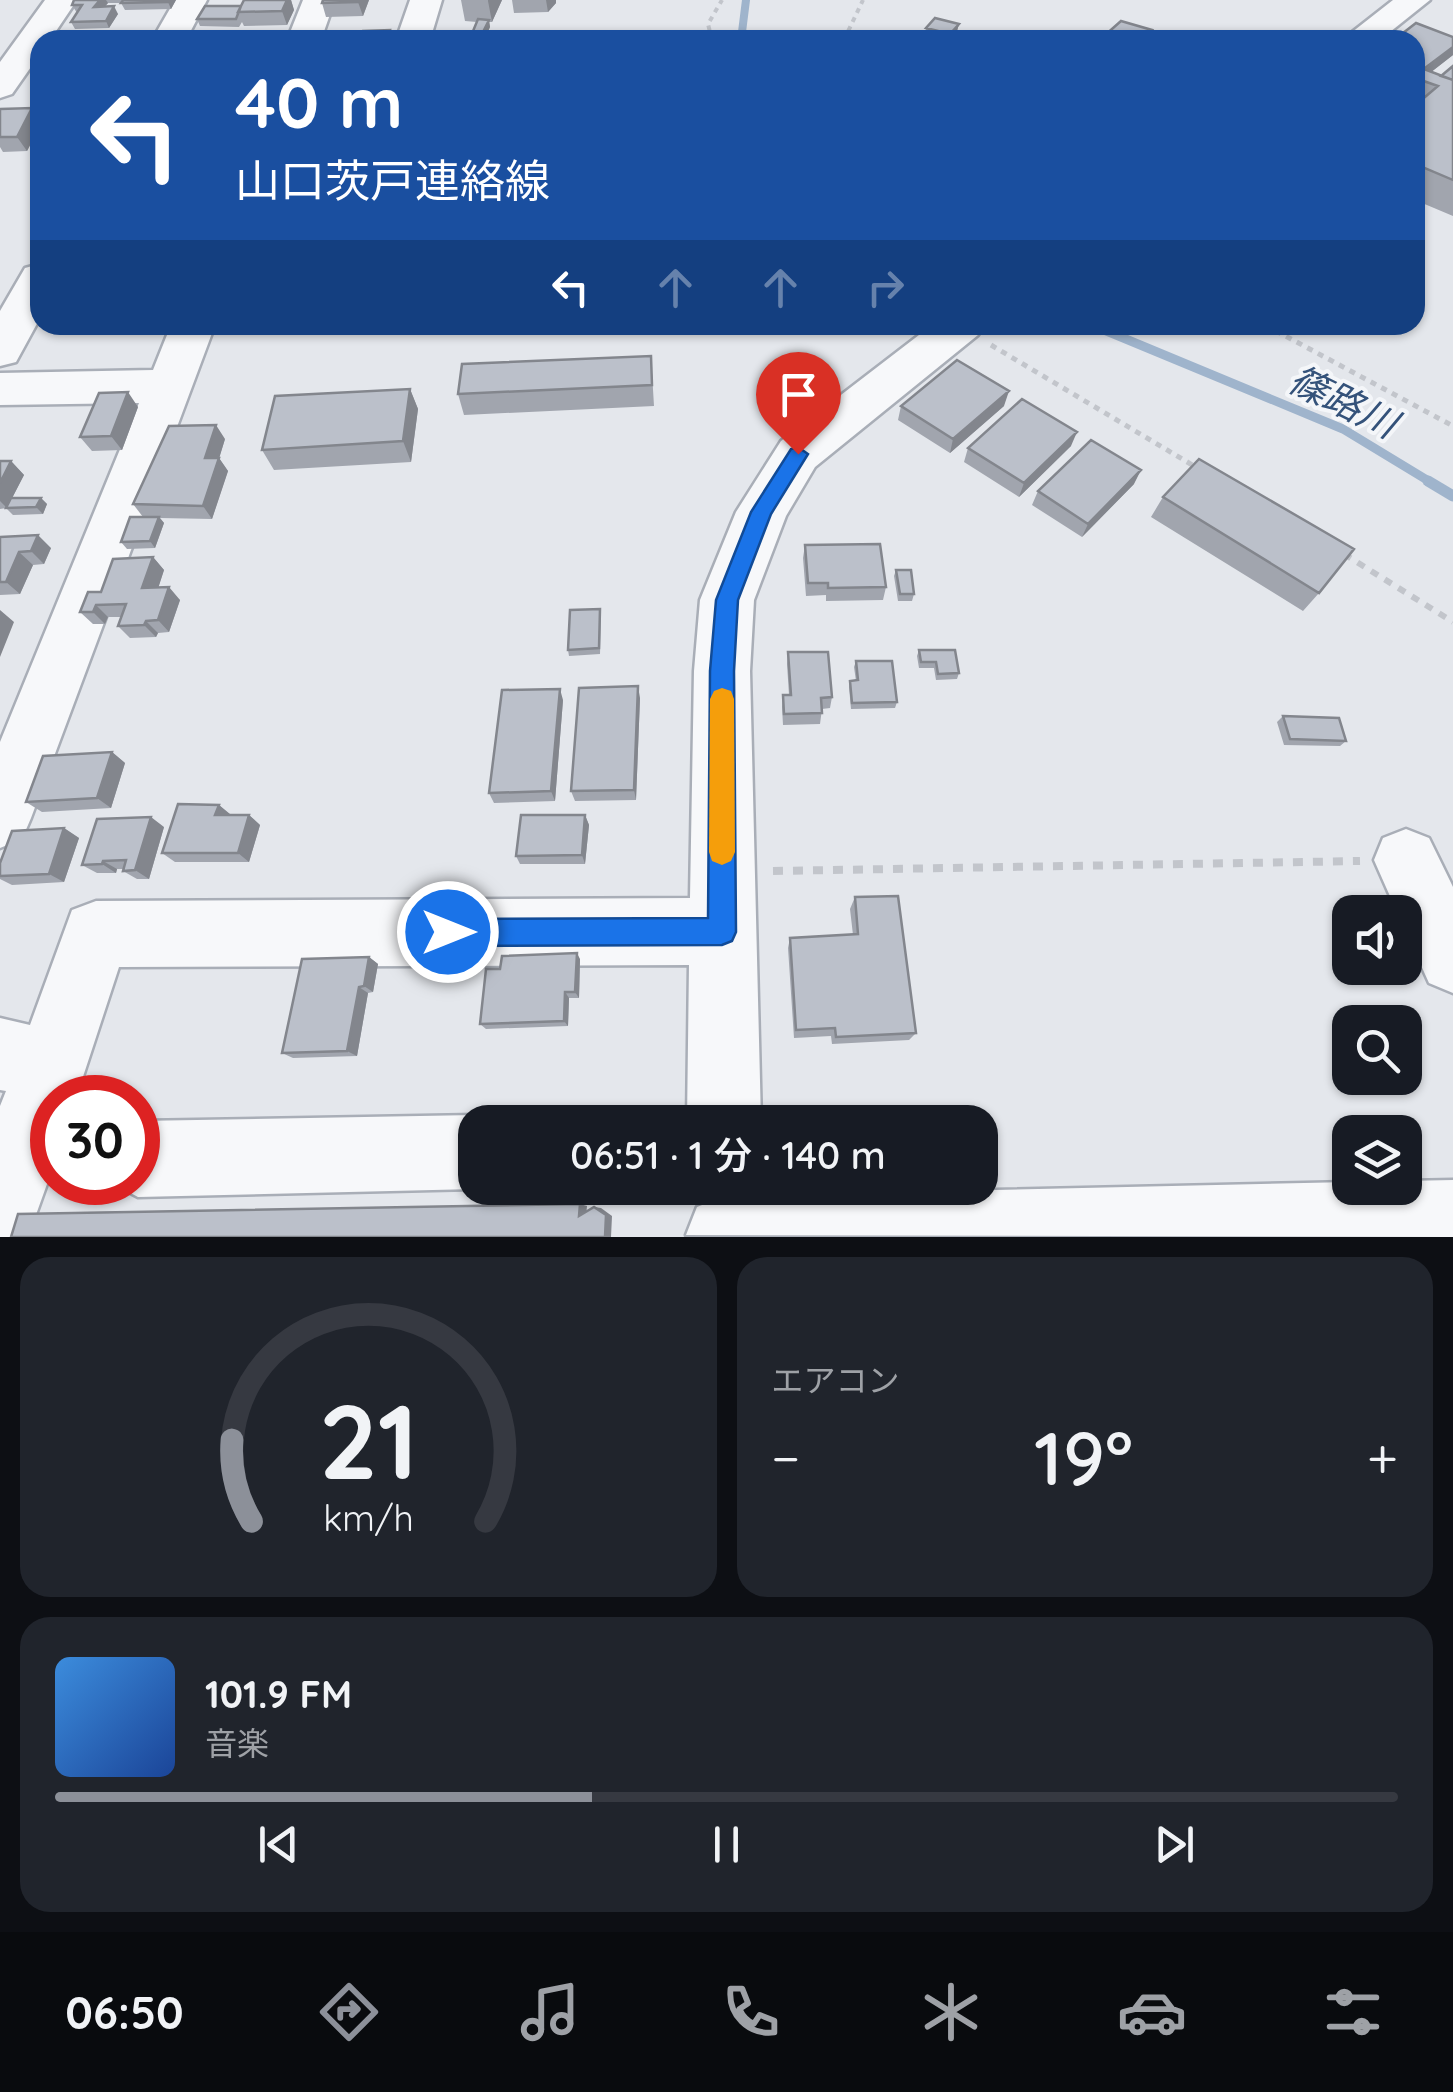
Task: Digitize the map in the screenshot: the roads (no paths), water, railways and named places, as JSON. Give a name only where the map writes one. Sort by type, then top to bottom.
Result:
[{"type":"street","points":[[44,30],[61,0]]},
{"type":"street","points":[[174,30],[191,0]]},
{"type":"street","points":[[308,30],[319,0]]},
{"type":"street","points":[[417,30],[426,0]]},
{"type":"street","points":[[1373,30],[1414,0]]},
{"type":"street","points":[[17,76],[30,54]]},
{"type":"street","points":[[0,351],[30,296]]},
{"type":"street","points":[[0,818],[190,335]]},
{"type":"street","points":[[724,1105],[722,671],[727,600],[762,512],[798,454],[828,426],[972,335]]},
{"type":"street","points":[[0,389],[170,386]]},
{"type":"street","points":[[1406,860],[1453,959]]},
{"type":"street","points":[[23,1178],[25,1060],[96,934],[722,902]]},
{"type":"street","points":[[160,1158],[458,1152]]},
{"type":"street","points":[[725,1220],[1453,1219]]},
{"type":"waterway","name":"篠路川","points":[[742,30],[746,0]]},
{"type":"waterway","name":"篠路川","points":[[1116,335],[1343,429],[1432,483]]},
{"type":"waterway","name":"篠路川","points":[[1428,481],[1453,496]]}]
